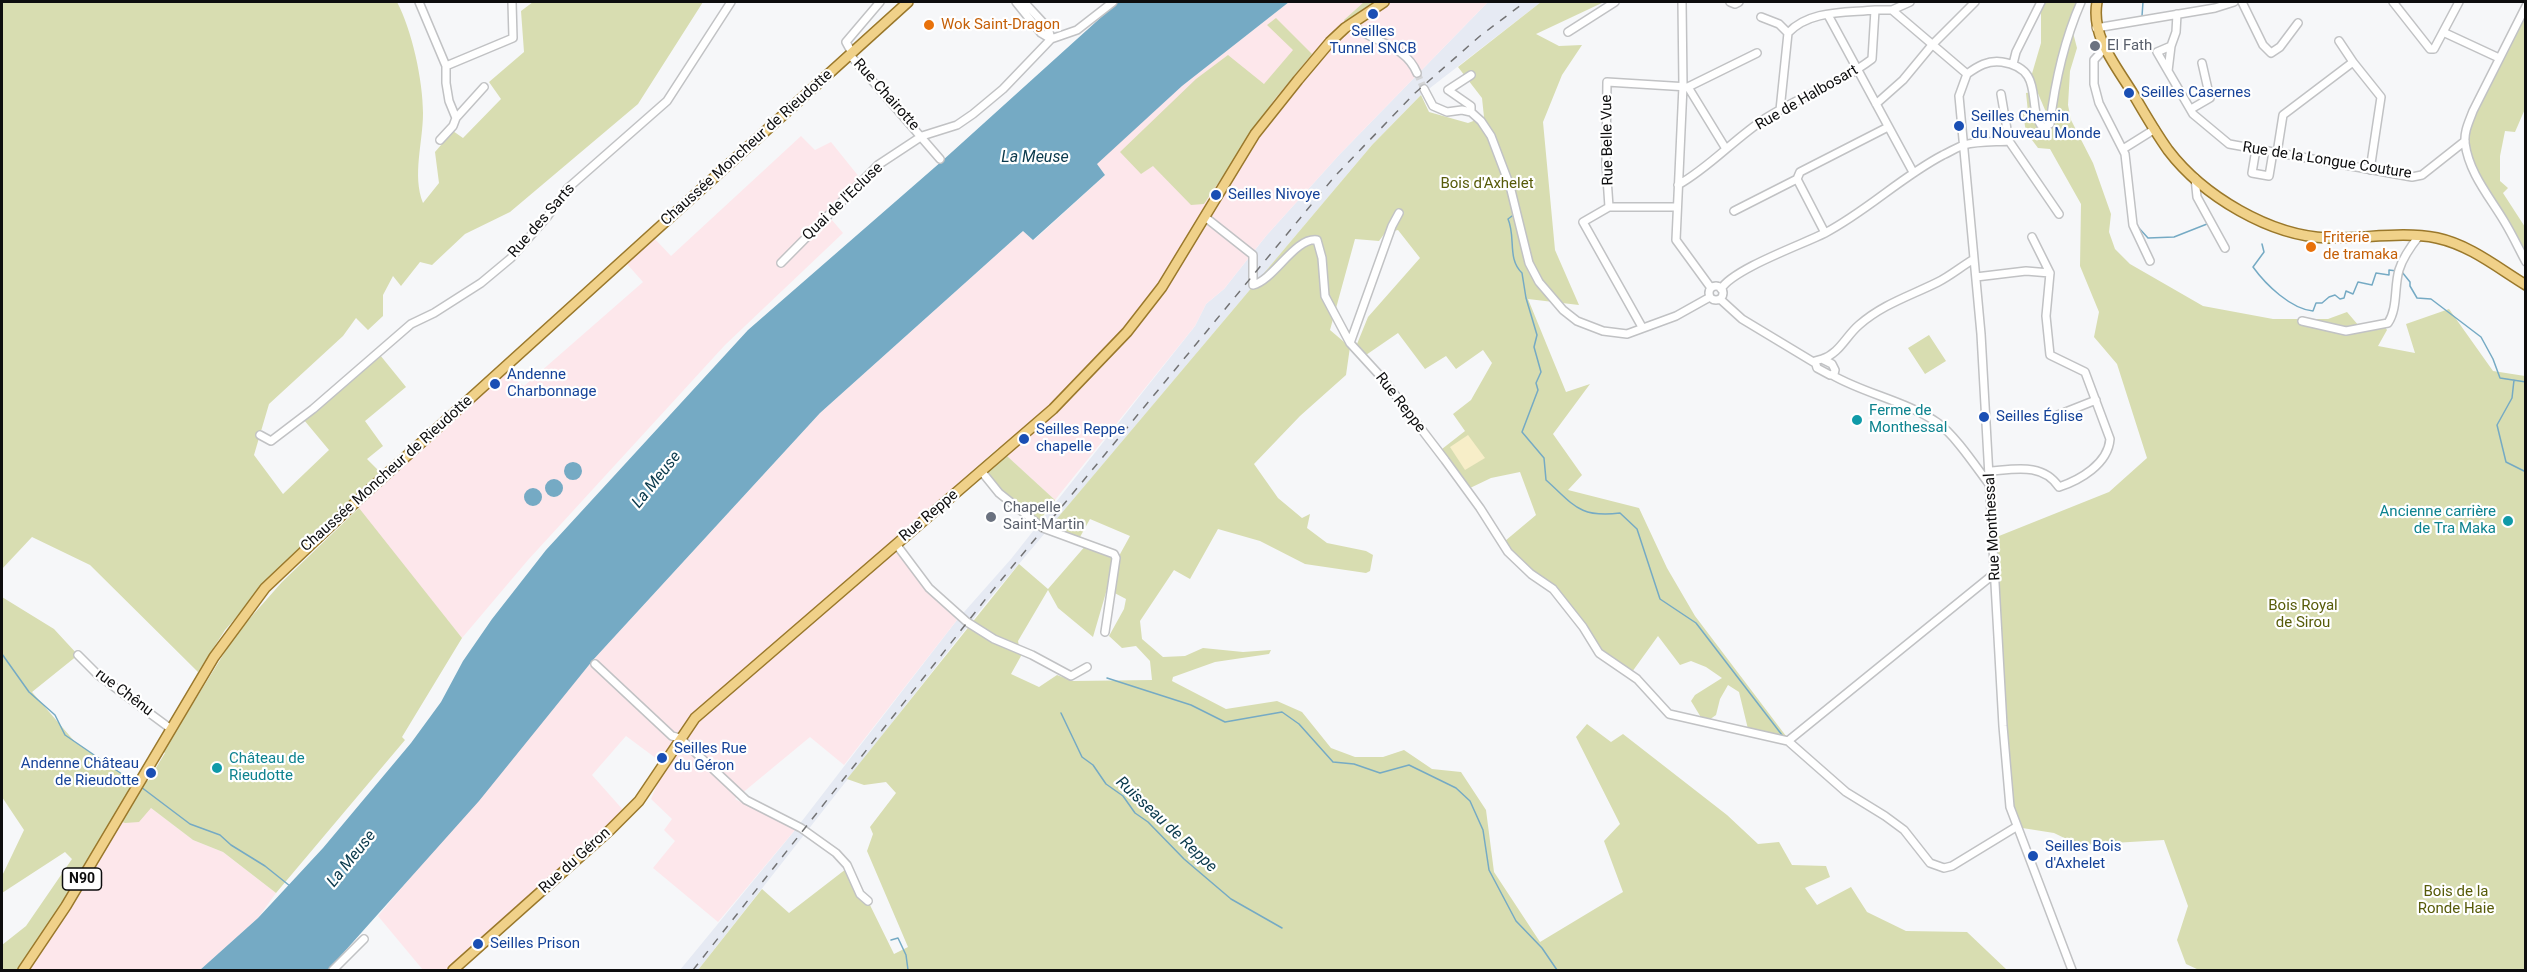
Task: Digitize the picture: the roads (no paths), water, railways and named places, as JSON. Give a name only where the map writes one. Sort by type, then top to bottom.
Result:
[{"type":"main road","name":"N90","points":[[850,54],[908,2]]},
{"type":"main road","name":"Rue Reppe","points":[[896,544],[1053,409],[1127,332],[1162,287],[1256,134],[1330,42],[1351,24],[1384,2]]},
{"type":"main road","points":[[2097,2],[2094,17],[2105,48],[2169,151],[2195,178],[2227,202],[2255,219],[2282,231],[2327,238],[2419,236],[2438,238],[2459,245],[2526,285]]},
{"type":"main road","name":"Chaussée Moncheur de Rieudotte","points":[[171,729],[228,635],[284,569],[850,54]]},
{"type":"main road","name":"Rue du Géron","points":[[453,970],[633,807],[695,718],[896,544]]},
{"type":"main road","name":"N90","points":[[23,970],[66,906],[171,729]]},
{"type":"street","points":[[419,2],[446,66],[449,101],[456,118]]},
{"type":"street","points":[[446,66],[513,38],[512,2]]},
{"type":"street","name":"Rue des Sarts","points":[[260,435],[271,441],[313,409],[411,324],[434,313],[481,283],[511,258],[568,189],[667,100],[731,2]]},
{"type":"street","points":[[850,54],[846,42],[880,2]]},
{"type":"street","points":[[1016,2],[1041,33],[1051,39]]},
{"type":"street","points":[[1024,2],[1048,28],[1051,39]]},
{"type":"street","points":[[1051,39],[1077,30],[1113,2]]},
{"type":"street","points":[[1568,32],[1615,2]]},
{"type":"street","points":[[1682,2],[1685,86],[1676,240],[1711,288],[1710,297]]},
{"type":"street","points":[[1730,2],[1735,4],[1739,2]]},
{"type":"street","points":[[1780,110],[1788,33],[1796,25],[1810,17],[1892,10],[1910,2]]},
{"type":"street","points":[[1876,104],[1903,80],[1932,45],[1975,2]]},
{"type":"street","points":[[2013,64],[2016,52],[2041,2]]},
{"type":"street","points":[[1892,10],[1967,74],[1977,66],[1993,61],[2013,64],[2027,75],[2035,93],[2038,122],[2043,128],[2050,124],[2055,79],[2071,25],[2081,2]]},
{"type":"street","points":[[2096,28],[2234,2]]},
{"type":"street","points":[[2242,2],[2263,45],[2271,53],[2280,47],[2298,23]]},
{"type":"street","points":[[2393,2],[2430,50],[2434,49],[2458,2]]},
{"type":"street","points":[[2526,6],[2473,111],[2466,129],[2465,141],[2470,164],[2526,262]]},
{"type":"street","name":"Rue de Halbosart","points":[[1678,185],[1694,176],[1766,118],[1857,70],[1872,59],[1875,10]]},
{"type":"street","points":[[2168,71],[2171,46],[2176,32],[2177,14]]},
{"type":"street","points":[[1827,15],[1913,172]]},
{"type":"street","points":[[1761,17],[1779,24],[1788,33]]},
{"type":"street","points":[[1351,24],[1406,55],[1413,63],[1417,73]]},
{"type":"street","points":[[2443,32],[2499,57]]},
{"type":"street","name":"Quai de l'Ecluse","points":[[781,263],[878,165],[922,136],[957,125],[973,114],[1004,89],[1051,39]]},
{"type":"street","points":[[2338,41],[2381,97],[2370,170]]},
{"type":"street","points":[[2168,71],[2157,52],[2171,46]]},
{"type":"street","points":[[2105,48],[2094,60],[2094,84],[2100,103],[2123,149],[2133,225],[2150,261]]},
{"type":"street","points":[[1685,86],[1757,53]]},
{"type":"street","name":"Rue Chairotte","points":[[850,54],[940,159]]},
{"type":"street","points":[[2256,149],[2252,173],[2269,176],[2283,114],[2353,62]]},
{"type":"street","points":[[2191,110],[2210,98],[2202,63]]},
{"type":"street","name":"Rue de la Longue Couture","points":[[2168,71],[2191,110],[2229,144],[2412,177],[2422,175],[2465,141]]},
{"type":"street","name":"Rue Monthessal","points":[[1967,74],[1959,96],[1992,489],[2003,726],[2010,807],[2072,970]]},
{"type":"street","points":[[1471,75],[1448,90],[1471,106],[1471,112]]},
{"type":"street","name":"Rue Belle Vue","points":[[1677,207],[1609,207],[1606,163],[1607,82],[1685,86]]},
{"type":"street","points":[[1685,86],[1726,149]]},
{"type":"street","points":[[440,140],[484,87]]},
{"type":"street","points":[[1424,89],[1433,106],[1448,112],[1471,112],[1481,121],[1498,151],[1510,186],[1529,263],[1539,282],[1563,310],[1577,321],[1612,333],[1627,334],[1676,316],[1710,297]]},
{"type":"street","points":[[2001,94],[2009,141],[2059,214]]},
{"type":"street","points":[[1734,211],[1797,179],[1800,172],[1888,127]]},
{"type":"street","points":[[2123,149],[2155,129]]},
{"type":"street","points":[[1720,299],[1723,292],[1721,289],[1725,282],[1849,220],[1913,172],[1964,145],[2009,141]]},
{"type":"street","points":[[2195,178],[2197,197],[2225,248]]},
{"type":"street","points":[[1797,179],[1825,233]]},
{"type":"street","points":[[1609,207],[1583,222],[1642,327]]},
{"type":"street","points":[[1350,343],[1392,226],[1399,213]]},
{"type":"street","name":"Rue Reppe","points":[[1204,217],[1253,255],[1253,285],[1264,279],[1301,246],[1317,240],[1322,258],[1328,306],[1350,343],[1383,379],[1445,460],[1508,552],[1531,574],[1553,589],[1570,609],[1599,653],[1637,679],[1669,714],[1788,741]]},
{"type":"street","points":[[2302,321],[2346,331],[2388,323],[2399,270],[2408,250],[2419,236]]},
{"type":"street","points":[[1990,471],[2031,469],[2042,471],[2053,478],[2059,487],[2076,481],[2090,471],[2109,448],[2110,439],[2085,372],[2050,355],[2046,316],[2050,273],[2032,237]]},
{"type":"street","points":[[1819,361],[1833,355],[1857,326],[1876,312],[1895,300],[1940,281],[1974,259]]},
{"type":"street","points":[[1976,277],[2026,271],[2050,273]]},
{"type":"street","points":[[1711,288],[1716,286],[1721,289]]},
{"type":"street","points":[[1710,297],[1720,299],[1742,320],[1819,361]]},
{"type":"street","points":[[1833,355],[1833,371]]},
{"type":"street","points":[[1819,361],[1817,368],[1833,371],[1843,381],[1901,404],[1939,424],[1992,489]]},
{"type":"street","points":[[2053,417],[2096,400]]},
{"type":"street","points":[[982,472],[999,493],[1043,528],[1114,554],[1116,558],[1105,632]]},
{"type":"street","name":"Rue Reppe","points":[[896,544],[929,588],[980,631],[1071,676],[1087,667]]},
{"type":"street","points":[[1995,573],[1788,741],[1846,792],[1886,816],[1904,830],[1930,863],[1936,867],[1952,866],[2016,827]]},
{"type":"street","name":"rue Chênu","points":[[78,655],[98,675],[171,729]]},
{"type":"street","points":[[595,664],[672,736],[680,738],[746,800],[801,828],[836,853],[847,865],[860,894],[868,901]]},
{"type":"street","points":[[333,970],[364,939]]},
{"type":"water","name":"La Meuse","points":[[1118,2],[1289,2],[1182,86],[1097,164],[1105,175],[1033,240],[1023,231],[820,413],[593,660],[479,801],[328,970],[200,970],[258,918],[323,848],[411,743],[441,702],[463,661],[492,619],[546,550],[748,330],[942,161]]},
{"type":"water","points":[[569,462],[577,462],[582,467],[580,478],[569,480],[564,475],[564,467]]},
{"type":"water","points":[[550,479],[558,479],[563,484],[561,495],[550,497],[545,492],[545,484]]},
{"type":"water","points":[[529,488],[537,488],[542,493],[540,504],[529,506],[524,501],[524,493]]},
{"type":"waterway","points":[[2142,16],[2143,2]]},
{"type":"waterway","points":[[1035,19],[1044,29]]},
{"type":"waterway","points":[[1512,216],[1508,219],[1513,255],[1522,273],[1526,298],[1537,335],[1534,347],[1541,372],[1536,383],[1538,390],[1522,432],[1544,458],[1546,480],[1578,508],[1595,513],[1620,513],[1637,529],[1660,599],[1696,623],[1782,735]]},
{"type":"waterway","points":[[2138,227],[2148,238],[2174,237],[2207,224]]},
{"type":"waterway","points":[[2262,244],[2264,252],[2253,267],[2288,301],[2313,311],[2316,303],[2322,303],[2329,297],[2335,295],[2340,299],[2344,298],[2346,291],[2353,294],[2358,282],[2372,285],[2376,273],[2389,275],[2389,270],[2397,271]]},
{"type":"waterway","points":[[2402,272],[2410,282],[2417,298],[2431,299],[2481,337],[2500,378],[2526,382]]},
{"type":"waterway","points":[[2514,380],[2512,398],[2497,425],[2506,462],[2526,472]]},
{"type":"waterway","points":[[2,654],[29,692],[55,715],[65,735],[135,783]]},
{"type":"waterway","points":[[1107,678],[1191,705],[1225,722],[1282,712],[1299,724],[1333,762],[1354,764],[1380,773],[1409,765],[1456,788],[1470,801],[1483,830],[1489,870],[1516,921],[1542,948],[1557,970]]},
{"type":"waterway","name":"Ruisseau de Reppe","points":[[1061,713],[1082,757],[1093,765],[1106,784],[1123,796],[1135,813],[1148,822],[1184,859],[1231,899],[1282,928]]},
{"type":"waterway","points":[[141,787],[190,824],[220,835],[290,886]]},
{"type":"waterway","points":[[891,940],[898,938],[906,955],[908,970]]},
{"type":"tunnel","points":[[1417,73],[1424,89]]},
{"type":"railway","points":[[693,970],[988,596],[1335,176],[1415,93],[1480,36],[1525,2]]},
{"type":"place","name":"Seilles Tunnel SNCB","points":[[1373,14]]},
{"type":"place","name":"Wok Saint-Dragon","points":[[929,25]]},
{"type":"place","name":"El Fath","points":[[2095,46]]},
{"type":"place","name":"Seilles Casernes","points":[[2129,93]]},
{"type":"place","name":"Seilles Chemin du Nouveau Monde","points":[[1959,126]]},
{"type":"place","name":"Seilles Nivoye","points":[[1216,195]]},
{"type":"place","name":"Friterie de tramaka","points":[[2311,247]]},
{"type":"place","name":"Andenne Charbonnage","points":[[495,384]]},
{"type":"place","name":"Seilles Église","points":[[1984,417]]},
{"type":"place","name":"Ferme de Monthessal","points":[[1857,420]]},
{"type":"place","name":"Seilles Reppe chapelle","points":[[1024,439]]},
{"type":"place","name":"Chapelle Saint-Martin","points":[[991,517]]},
{"type":"place","name":"Ancienne carrière de Tra Maka","points":[[2508,521]]},
{"type":"place","name":"Seilles Rue du Géron","points":[[662,758]]},
{"type":"place","name":"Château de Rieudotte","points":[[217,768]]},
{"type":"place","name":"Andenne Château de Rieudotte","points":[[151,773]]},
{"type":"place","name":"Seilles Bois d'Axhelet","points":[[2033,856]]},
{"type":"place","name":"Seilles Prison","points":[[478,944]]},
{"type":"park label","name":"Bois d'Axhelet","points":[[1487,184]]},
{"type":"park label","name":"Bois Royal de Sirou","points":[[2303,614]]},
{"type":"park label","name":"Bois de la Ronde Haie","points":[[2456,900]]}]
